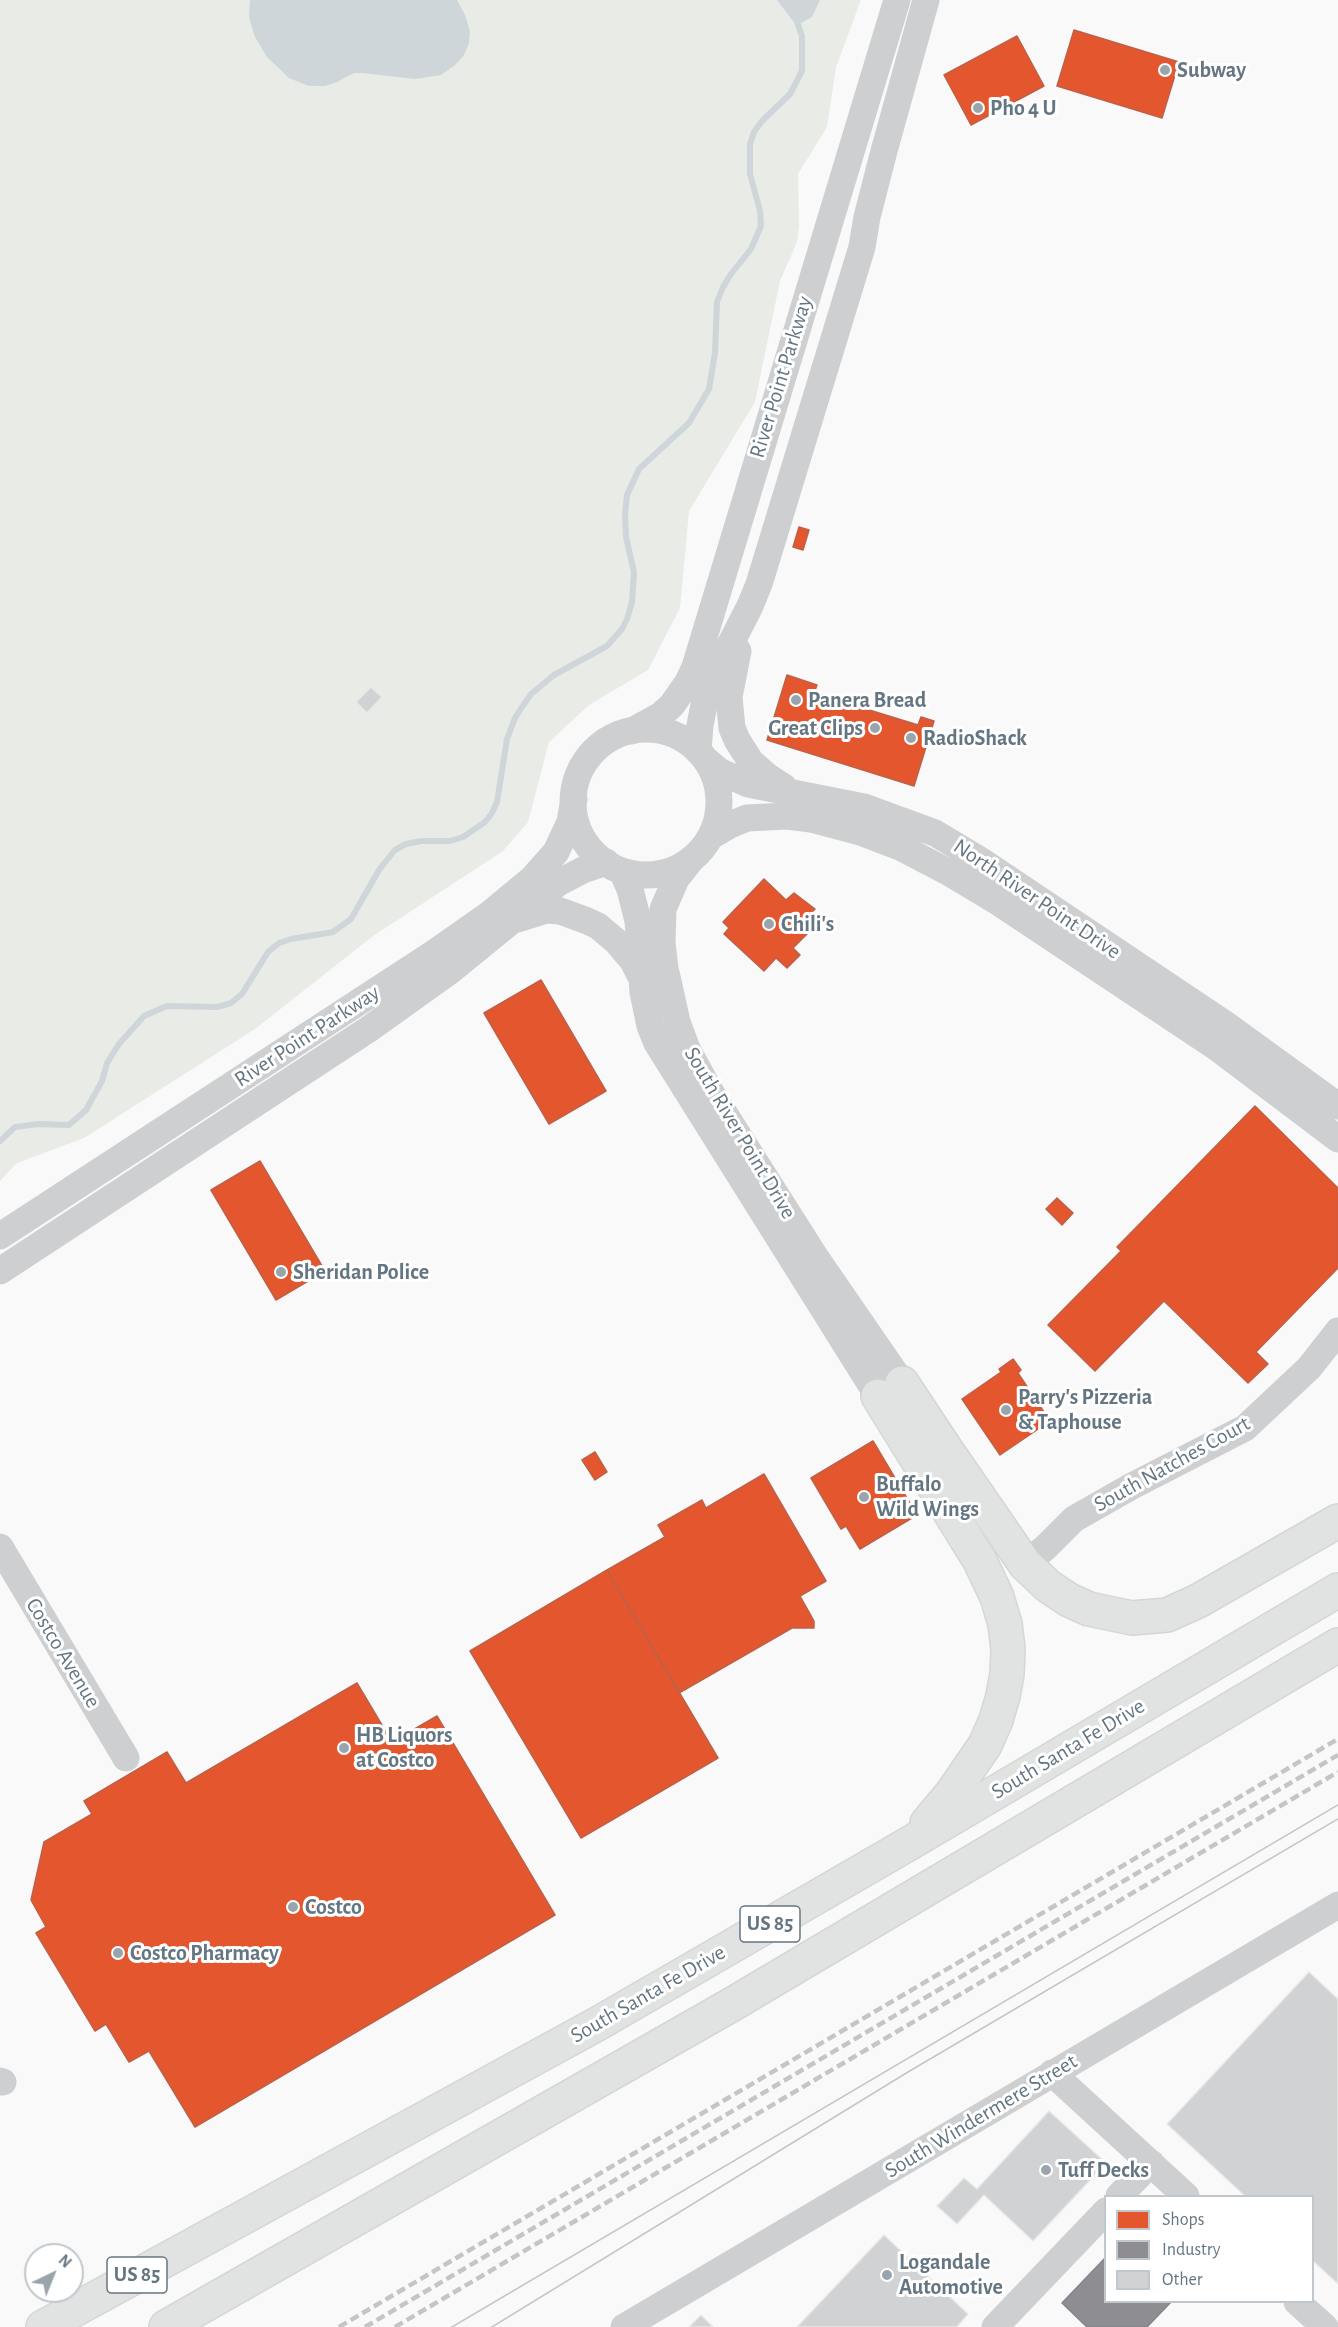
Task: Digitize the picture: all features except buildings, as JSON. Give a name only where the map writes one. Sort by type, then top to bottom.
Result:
[{"type":"highway","points":[[890,1390],[945,1448],[1025,1564],[1048,1586],[1069,1600],[1089,1609],[1122,1617],[1150,1618],[1167,1615],[1198,1601],[1338,1521]]},
{"type":"highway","points":[[890,1390],[997,1597],[1005,1624],[1008,1649],[1003,1696],[985,1745],[952,1793],[910,1843]]},
{"type":"highway","name":"South Santa Fe Drive","points":[[42,2327],[599,2023],[910,1843],[1338,1590]]},
{"type":"highway","name":"US 85","points":[[166,2327],[731,2005],[1338,1645]]},
{"type":"highway","points":[[181,2327],[269,2268]]},
{"type":"street","name":"River Point Parkway","points":[[633,731],[661,715],[672,705],[685,687],[695,667],[897,0]]},
{"type":"street","name":"River Point Parkway","points":[[702,755],[700,725],[707,690],[759,584],[862,247],[881,162],[926,0]]},
{"type":"street","points":[[750,606],[731,680],[729,713],[732,728],[744,752],[756,767],[774,781],[801,793]]},
{"type":"street","points":[[656,730],[666,732],[689,743],[702,755],[713,773],[719,795],[718,814],[711,836],[705,846],[690,861],[675,869],[657,874],[635,874],[614,867],[590,848],[577,825],[574,799],[577,779],[588,759],[604,743],[616,736],[633,731],[656,730]]},
{"type":"street","name":"North River Point Drive","points":[[702,755],[719,771],[740,781],[762,788],[801,793],[864,807],[923,827],[957,845],[1225,1024],[1338,1106]]},
{"type":"street","name":"River Point Parkway","points":[[0,1236],[434,953],[491,913],[532,879],[556,852],[570,822],[574,799]]},
{"type":"street","name":"North River Point Drive","points":[[711,836],[747,818],[787,816],[811,819],[902,848],[998,902],[1216,1047],[1338,1139]]},
{"type":"street","name":"South River Point Drive","points":[[690,861],[675,879],[663,909],[662,943],[677,1022],[687,1049],[700,1076],[804,1239],[890,1390]]},
{"type":"street","name":"River Point Parkway","points":[[0,1272],[369,1029],[450,971],[558,883],[584,870],[614,867]]},
{"type":"street","name":"South River Point Drive","points":[[614,867],[630,889],[638,921],[641,979],[650,1026],[666,1060],[890,1390]]},
{"type":"street","points":[[510,921],[546,910],[560,911],[585,920],[608,933],[625,951],[641,979]]},
{"type":"street","name":"South Natches Court","points":[[1025,1564],[1046,1547],[1074,1518],[1245,1428],[1309,1368],[1338,1331]]},
{"type":"street","name":"Costco Avenue","points":[[0,1547],[126,1758]]},
{"type":"street","name":"South Windermere Street","points":[[624,2327],[1338,1905]]},
{"type":"street","points":[[1052,2073],[1185,2195]]},
{"type":"street","points":[[1120,2195],[1150,2163]]},
{"type":"street","points":[[995,2327],[1104,2213]]},
{"type":"street","points":[[1299,2303],[1324,2327]]},
{"type":"shaded area","points":[[0,0],[861,0],[836,67],[827,127],[798,174],[797,242],[780,281],[755,402],[689,511],[680,608],[648,670],[589,705],[549,742],[528,822],[503,851],[373,936],[255,1029],[84,1138],[17,1163],[0,1181]]},
{"type":"shaded area","points":[[250,0],[457,0],[470,31],[469,43],[464,55],[441,75],[415,79],[354,73],[325,86],[309,86],[289,78],[267,57],[255,37],[249,17]]},
{"type":"shaded area","points":[[777,0],[820,0],[812,17],[801,23],[793,21]]},
{"type":"waterway","points":[[0,1141],[15,1127],[38,1124],[69,1125],[86,1110],[102,1081],[107,1063],[119,1044],[144,1016],[167,1006],[217,1007],[231,1003],[242,994],[268,952],[279,943],[333,932],[351,919],[379,870],[395,850],[406,844],[421,841],[450,841],[463,837],[485,822],[492,813],[497,802],[507,739],[515,718],[531,694],[554,675],[607,646],[622,629],[627,619],[632,602],[634,572],[626,537],[627,495],[639,469],[689,423],[709,389],[715,353],[717,302],[731,274],[751,249],[761,226],[760,211],[750,174],[750,144],[754,132],[790,94],[802,71],[802,36],[795,16]]},
{"type":"tram line","points":[[452,2327],[1338,1805]]},
{"type":"tram line","points":[[492,2327],[908,2072],[1338,1819]]},
{"type":"railway","points":[[339,2327],[1338,1739]]},
{"type":"railway","points":[[365,2327],[1338,1755]]},
{"type":"railway","points":[[395,2327],[1338,1772]]},
{"type":"place","name":"Subway","points":[[1165,70]]},
{"type":"place","name":"Pho 4 U","points":[[978,108]]},
{"type":"place","name":"Panera Bread","points":[[796,700]]},
{"type":"place","name":"Great Clips","points":[[875,728]]},
{"type":"place","name":"RadioShack","points":[[911,738]]},
{"type":"place","name":"Chili's","points":[[769,924]]},
{"type":"place","name":"Sheridan Police","points":[[281,1272]]},
{"type":"place","name":"Parry's Pizzeria & Taphouse","points":[[1006,1410]]},
{"type":"place","name":"Buffalo Wild Wings","points":[[864,1497]]},
{"type":"place","name":"HB Liquors at Costco","points":[[344,1748]]},
{"type":"place","name":"Costco","points":[[293,1907]]},
{"type":"place","name":"Costco Pharmacy","points":[[118,1953]]},
{"type":"place","name":"Tuff Decks","points":[[1046,2170]]},
{"type":"place","name":"Logandale Automotive","points":[[887,2275]]}]
